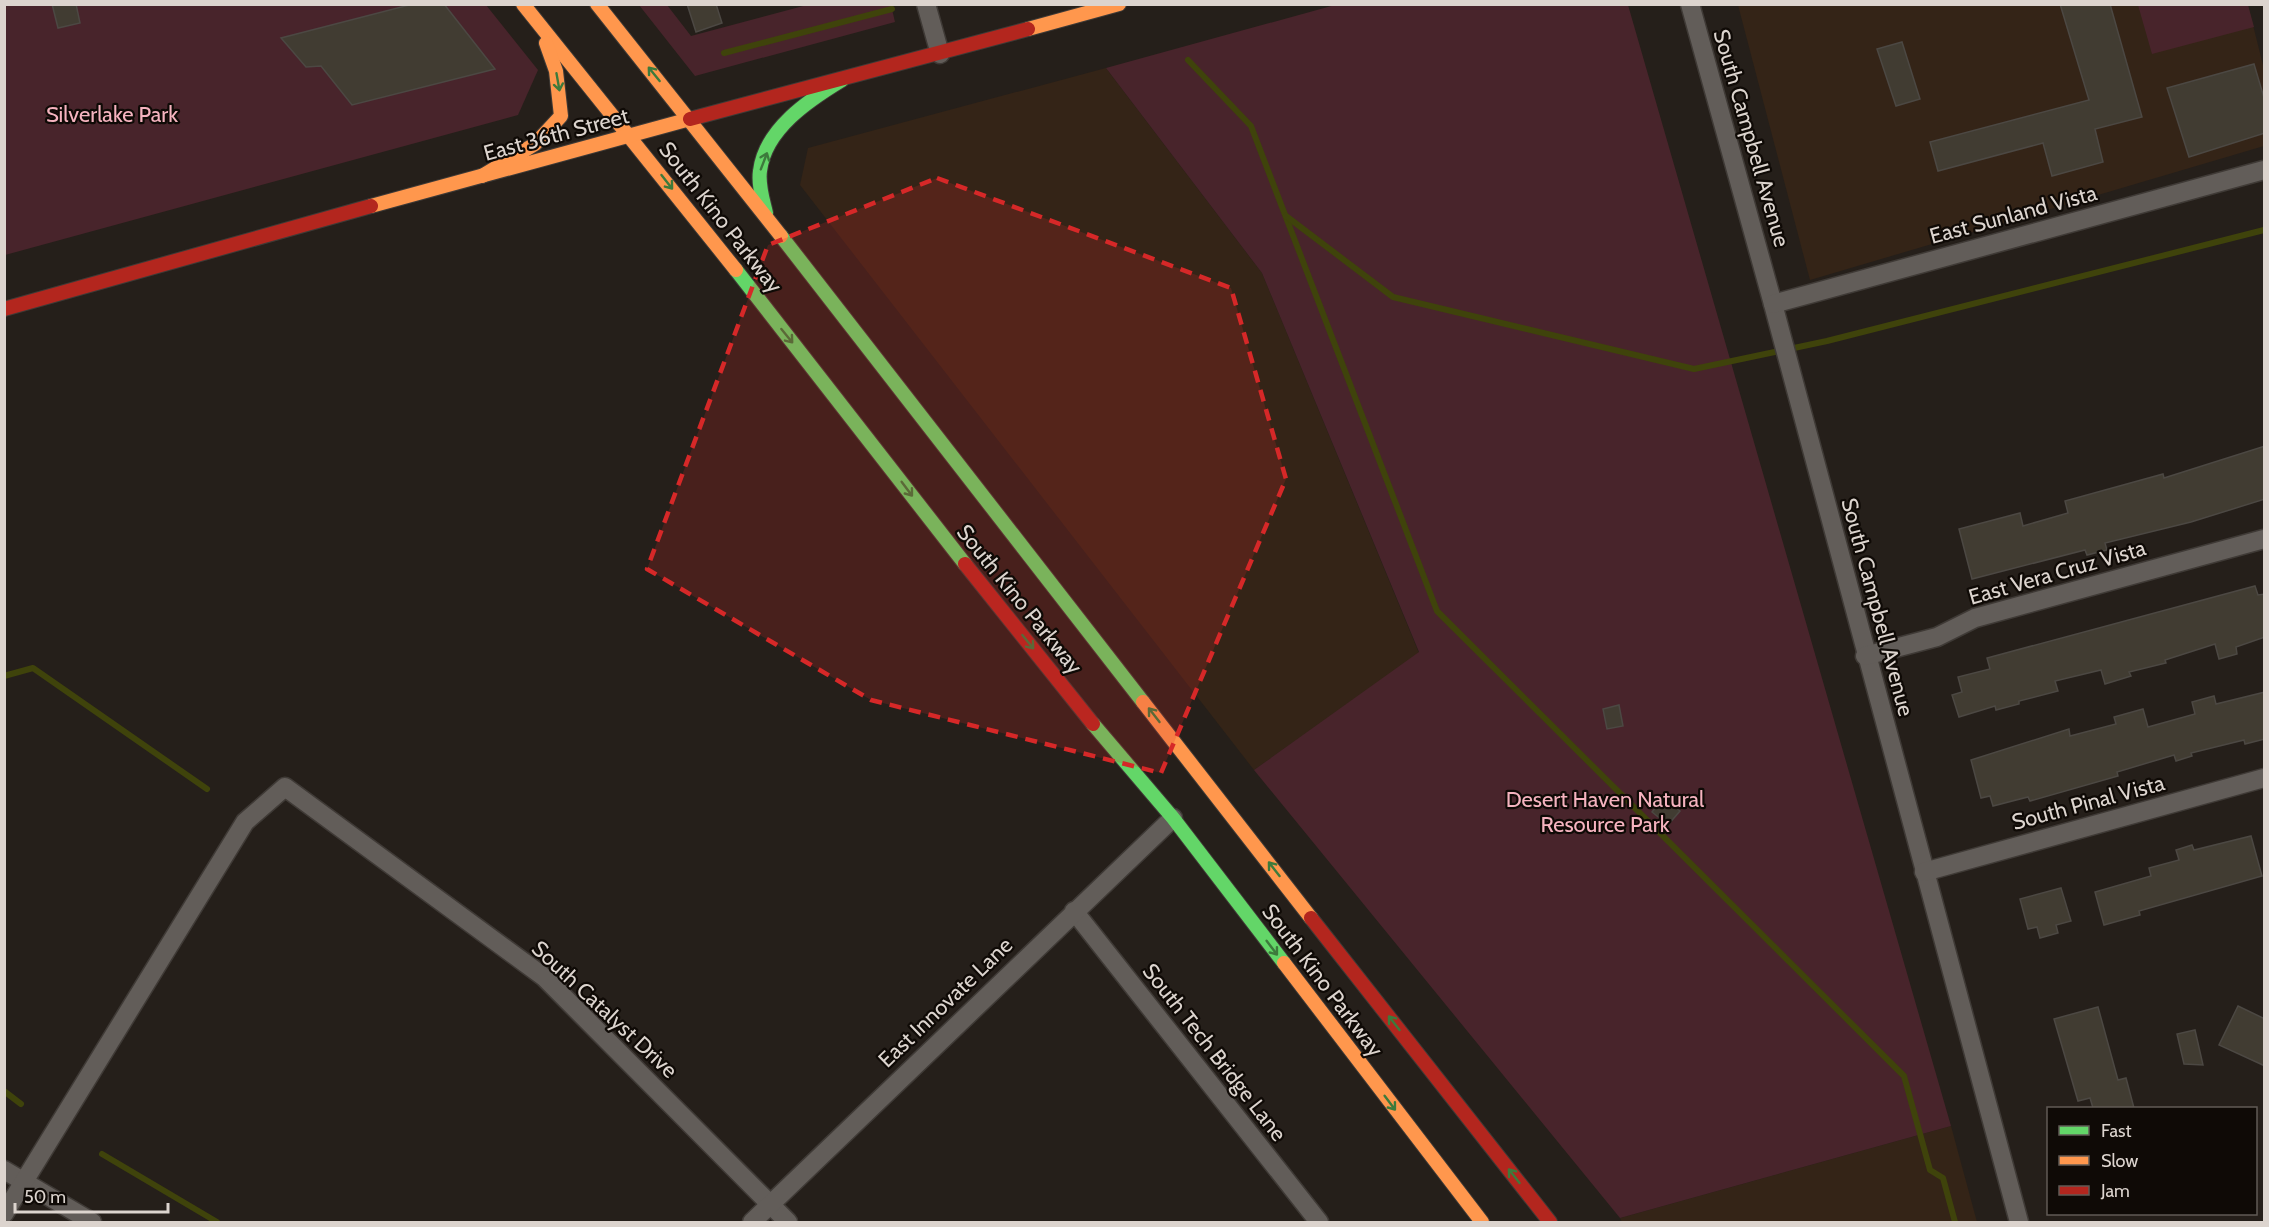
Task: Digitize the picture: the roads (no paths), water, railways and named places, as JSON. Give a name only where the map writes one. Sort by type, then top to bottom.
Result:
[{"type":"main road","name":"South Kino Parkway","points":[[523,4],[631,136],[953,549],[1102,735],[1173,818],[1482,1222]]},
{"type":"main road","name":"South Kino Parkway","points":[[597,4],[691,120],[876,362],[1550,1222]]},
{"type":"main road","name":"East 36th Street","points":[[4,309],[482,176],[1119,4]]},
{"type":"main road","points":[[482,176],[521,155],[546,137],[561,116],[556,71],[540,27]]},
{"type":"main road","points":[[767,218],[760,170],[764,157],[778,133],[812,98],[842,80]]},
{"type":"street","points":[[926,4],[940,54]]},
{"type":"street","name":"South Campbell Avenue","points":[[1690,4],[1773,304],[1865,656],[2019,1222]]},
{"type":"street","name":"East Sunland Vista","points":[[1773,304],[2265,170]]},
{"type":"street","name":"East Vera Cruz Vista","points":[[1865,656],[1937,637],[1975,618],[2265,539]]},
{"type":"street","name":"South Pinal Vista","points":[[1924,872],[2265,778]]},
{"type":"street","name":"South Catalyst Drive","points":[[25,1184],[245,822],[285,788],[544,977],[788,1222]]},
{"type":"street","name":"East Innovate Lane","points":[[752,1222],[1173,818]]},
{"type":"street","name":"South Tech Bridge Lane","points":[[1074,911],[1318,1222]]},
{"type":"street","points":[[4,1170],[92,1222]]},
{"type":"street","points":[[4,1214],[25,1184]]},
{"type":"waterway","points":[[724,53],[892,9]]},
{"type":"waterway","points":[[1188,60],[1251,126],[1437,611],[1904,1076],[1930,1170],[1943,1178],[1955,1222]]},
{"type":"waterway","points":[[1286,216],[1393,297],[1694,369],[1827,341],[2264,230]]},
{"type":"waterway","points":[[4,676],[33,668],[207,789]]},
{"type":"waterway","points":[[4,1091],[21,1104]]},
{"type":"waterway","points":[[102,1154],[217,1222]]},
{"type":"park label","name":"Silverlake Park","points":[[112,114]]},
{"type":"park label","name":"Desert Haven Natural Resource Park","points":[[1605,812]]}]
